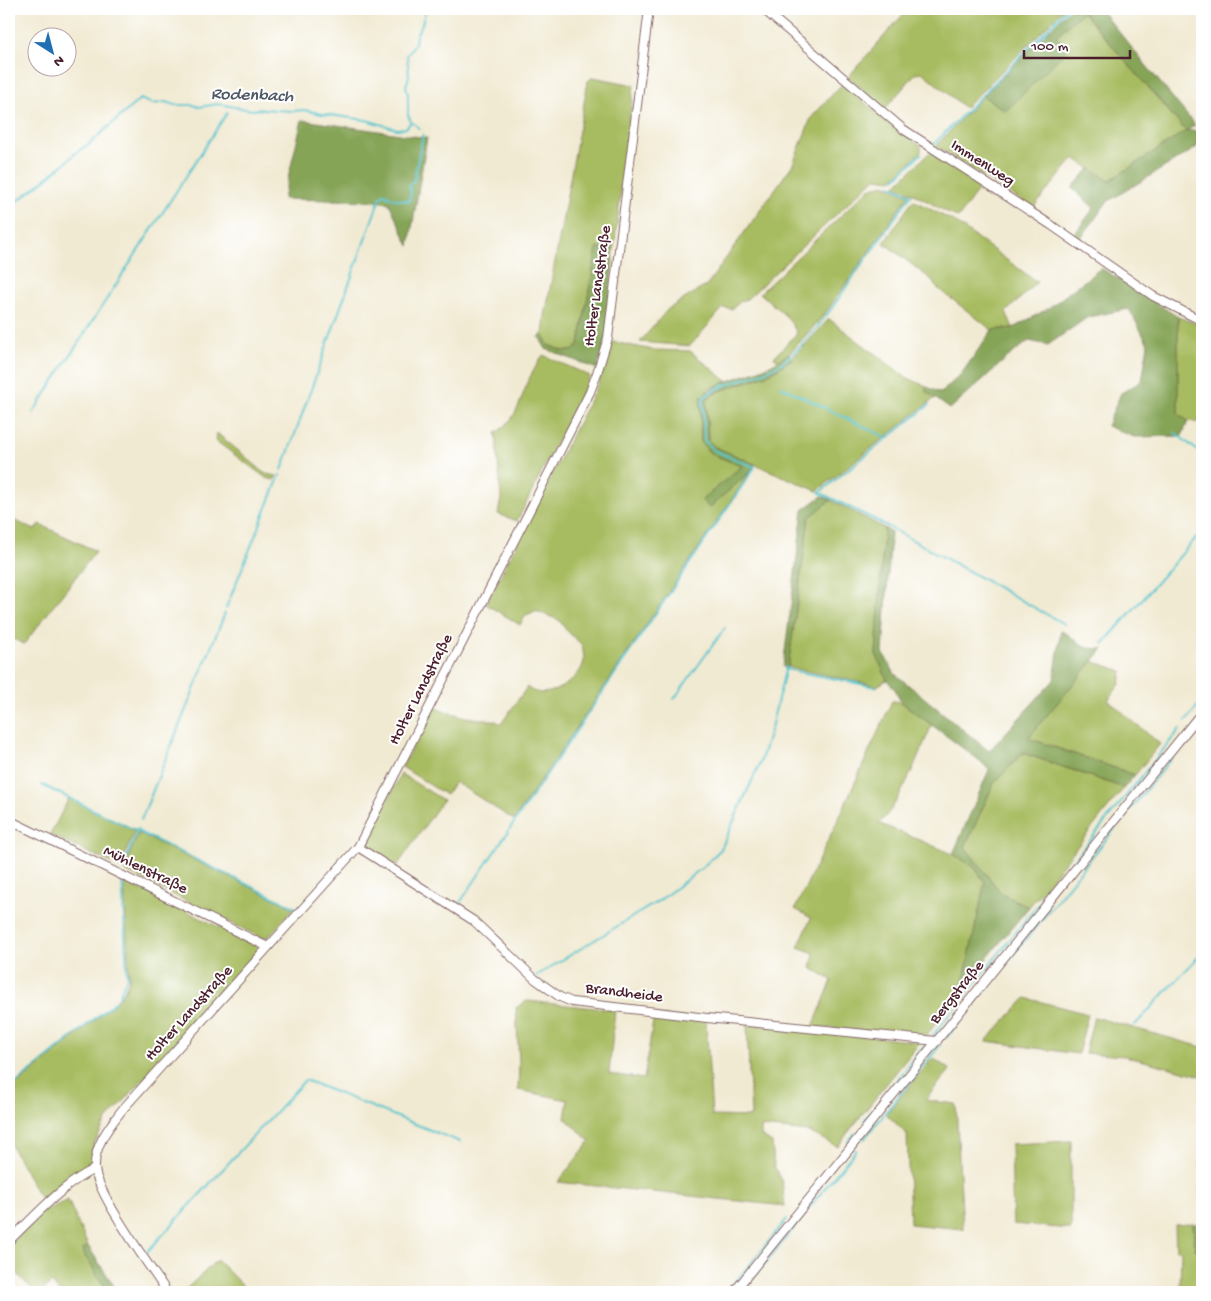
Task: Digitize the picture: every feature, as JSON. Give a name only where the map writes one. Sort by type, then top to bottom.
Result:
[{"type":"street","name":"Holter Landstraße","points":[[95,1169],[99,1146],[104,1132],[358,846],[590,392],[598,374],[608,338],[649,9]]},
{"type":"street","name":"Immenweg","points":[[764,9],[903,129],[1052,225],[1152,296],[1202,321]]},
{"type":"street","name":"Bergstraße","points":[[734,1292],[1202,712]]},
{"type":"street","name":"Mühlenstraße","points":[[9,820],[268,947]]},
{"type":"street","name":"Brandheide","points":[[358,846],[474,921],[535,979],[560,997],[572,1002],[937,1041]]},
{"type":"street","points":[[9,1241],[60,1193],[87,1172],[95,1169],[100,1185],[115,1212],[167,1292]]},
{"type":"green space","points":[[908,9],[1064,9],[965,108],[922,72],[915,74],[885,109],[848,77]]},
{"type":"green space","points":[[1070,9],[1100,9],[1195,125],[1187,131],[1201,131],[1196,148],[1107,202],[1079,241],[1073,236],[1094,208],[1072,188],[1090,168],[1109,181],[1186,131],[1083,12],[1056,36],[1068,49],[1006,111],[983,96]]},
{"type":"green space","points":[[1083,12],[1186,131],[1109,181],[1074,158],[1033,208],[936,146],[983,96],[1005,110],[1067,49],[1056,36]]},
{"type":"green space","points":[[593,77],[634,85],[614,248],[597,248],[579,344],[573,351],[563,351],[548,345],[543,334],[588,81]]},
{"type":"green space","points":[[842,84],[900,132],[921,146],[921,152],[892,180],[875,178],[747,299],[741,301],[732,309],[723,308],[690,346],[640,342],[668,309],[707,285],[793,164],[811,118]]},
{"type":"green space","points":[[302,120],[427,138],[409,246],[389,203],[283,199]]},
{"type":"green space","points":[[930,152],[982,185],[958,218],[895,186]]},
{"type":"green space","points":[[884,184],[909,195],[824,315],[790,353],[779,361],[774,357],[797,333],[788,318],[760,293],[869,189]]},
{"type":"green space","points":[[913,200],[955,222],[1037,282],[1006,312],[1013,328],[992,330],[884,243]]},
{"type":"green space","points":[[597,248],[614,248],[606,338],[597,369],[546,349],[539,337],[543,334],[548,345],[563,351],[573,351],[579,344]]},
{"type":"green space","points":[[1101,268],[1178,317],[1178,414],[1188,421],[1182,436],[1134,437],[1107,426],[1121,393],[1142,381],[1148,344],[1129,309],[1088,317],[1048,345],[1029,341],[1008,357],[950,409],[925,391],[927,387],[941,393],[962,373],[992,330],[1013,328],[1049,308]]},
{"type":"green space","points":[[1178,317],[1202,326],[1202,423],[1188,421],[1178,414]]},
{"type":"green space","points":[[829,319],[904,376],[927,387],[925,391],[935,398],[817,491],[715,447],[708,440],[706,400],[719,391],[766,375],[775,370],[800,350]]},
{"type":"green space","points":[[613,342],[653,350],[690,351],[728,382],[710,388],[701,397],[701,442],[711,454],[742,466],[702,500],[709,508],[751,471],[514,820],[455,782],[446,795],[402,767],[433,707],[465,717],[496,721],[501,724],[527,687],[542,693],[558,689],[574,678],[583,665],[582,645],[566,630],[559,620],[536,611],[526,615],[520,625],[486,604],[598,384]]},
{"type":"green space","points":[[788,353],[792,359],[766,375],[714,393],[706,400],[708,440],[715,447],[755,464],[751,471],[709,508],[702,500],[742,466],[711,454],[701,442],[701,397],[721,384],[778,361]]},
{"type":"green space","points":[[543,355],[590,376],[517,521],[498,514],[501,498],[496,433],[514,415],[529,379]]},
{"type":"green space","points":[[217,433],[266,474],[277,476],[274,480],[266,478],[216,441]]},
{"type":"green space","points":[[822,496],[831,500],[809,518],[788,667],[783,667],[803,510]]},
{"type":"green space","points":[[831,500],[884,528],[876,654],[887,680],[877,686],[788,667],[809,517]]},
{"type":"green space","points":[[9,518],[35,530],[39,524],[96,551],[24,644],[9,637]]},
{"type":"green space","points":[[884,528],[891,532],[883,653],[895,674],[989,751],[1054,680],[1061,630],[1087,648],[1103,649],[1028,738],[1135,775],[1124,788],[1023,753],[994,783],[965,847],[1002,894],[1029,907],[962,989],[985,882],[974,867],[953,854],[989,770],[980,761],[901,702],[896,691],[887,680],[876,654]]},
{"type":"green space","points":[[1092,661],[1122,671],[1120,684],[1108,700],[1160,744],[1135,775],[1028,738]]},
{"type":"green space","points":[[892,701],[901,702],[932,725],[901,793],[893,807],[878,823],[953,854],[974,867],[985,882],[962,989],[927,1035],[813,1027],[832,980],[811,968],[814,953],[798,947],[811,918],[795,909]]},
{"type":"green space","points":[[1023,753],[1124,788],[1029,907],[1002,894],[965,847],[994,783]]},
{"type":"green space","points":[[401,774],[443,800],[397,866],[373,851],[367,841]]},
{"type":"green space","points":[[69,798],[135,831],[120,867],[50,835]]},
{"type":"green space","points":[[138,833],[294,908],[268,937],[262,938],[123,870]]},
{"type":"green space","points":[[124,881],[256,945],[257,953],[106,1121],[94,1144],[89,1164],[42,1201],[9,1142],[9,1091],[115,1003],[125,990],[129,980]]},
{"type":"green space","points":[[1026,998],[1088,1014],[1078,1054],[986,1041]]},
{"type":"green space","points":[[527,1001],[615,1010],[609,1074],[644,1079],[654,1015],[706,1020],[712,1116],[751,1117],[747,1024],[920,1042],[838,1147],[809,1132],[761,1127],[761,1136],[772,1143],[774,1166],[782,1180],[785,1206],[558,1182],[590,1141],[565,1118],[568,1100],[518,1090],[519,1062],[516,1008]]},
{"type":"green space","points":[[1094,1017],[1202,1047],[1202,1076],[1125,1056],[1085,1053]]},
{"type":"green space","points":[[933,1058],[950,1070],[925,1100],[956,1104],[963,1229],[910,1224],[907,1134],[886,1114]]},
{"type":"green space","points":[[1071,1141],[1071,1229],[1013,1224],[1011,1144]]},
{"type":"green space","points":[[68,1200],[88,1246],[83,1249],[85,1256],[108,1292],[59,1292],[52,1283],[41,1292],[35,1292],[9,1263],[9,1245],[44,1211]]},
{"type":"green space","points":[[1193,1224],[1195,1249],[1202,1250],[1202,1292],[1180,1292],[1181,1250],[1176,1250],[1175,1225]]},
{"type":"green space","points":[[1193,1224],[1202,1224],[1202,1250],[1195,1249]]},
{"type":"green space","points":[[88,1246],[118,1292],[108,1292],[85,1256],[83,1249]]},
{"type":"green space","points":[[217,1260],[249,1292],[183,1292]]},
{"type":"waterway","name":"Rodenbach","points":[[411,122],[408,115],[406,86],[409,76],[407,55],[415,43],[416,35],[422,24],[426,9]]},
{"type":"waterway","points":[[933,145],[1067,9]]},
{"type":"waterway","name":"Rodenbach","points":[[9,206],[30,192],[78,151],[88,145],[140,99],[153,104],[166,102],[175,105],[199,107],[218,104],[252,110],[305,110],[366,120],[397,129],[406,128],[411,122]]},
{"type":"waterway","points":[[33,413],[227,113]]},
{"type":"waterway","points":[[411,122],[419,129]]},
{"type":"waterway","points":[[282,470],[380,198],[384,194],[395,199],[409,201],[411,192],[409,186],[414,180],[423,134]]},
{"type":"waterway","points":[[895,179],[921,154]]},
{"type":"waterway","points":[[459,904],[755,467],[713,450],[704,440],[703,398],[721,387],[773,368],[793,354],[811,335],[835,304],[911,195],[890,185]]},
{"type":"waterway","points":[[780,386],[887,438]]},
{"type":"waterway","points":[[820,492],[929,405]]},
{"type":"waterway","points":[[1175,433],[1202,454]]},
{"type":"waterway","points":[[226,608],[280,475]]},
{"type":"waterway","points":[[819,492],[889,527],[1064,624]]},
{"type":"waterway","points":[[1103,644],[1202,531]]},
{"type":"waterway","points":[[141,820],[225,613]]},
{"type":"waterway","points":[[674,699],[725,628]]},
{"type":"waterway","points":[[536,976],[660,900],[702,868],[721,849],[760,763],[786,667]]},
{"type":"waterway","points":[[785,669],[876,687]]},
{"type":"waterway","points":[[1186,721],[1202,701]]},
{"type":"waterway","points":[[1001,970],[1202,720]]},
{"type":"waterway","points":[[933,1035],[1180,729]]},
{"type":"waterway","points":[[42,785],[296,908]]},
{"type":"waterway","points":[[9,824],[22,831]]},
{"type":"waterway","points":[[126,859],[138,829]]},
{"type":"waterway","points":[[122,869],[124,864]]},
{"type":"waterway","points":[[119,997],[127,977],[122,879]]},
{"type":"waterway","points":[[1135,1025],[1202,953]]},
{"type":"waterway","points":[[947,1037],[997,975]]},
{"type":"waterway","points":[[9,1089],[115,1002]]},
{"type":"waterway","points":[[864,1139],[940,1045]]},
{"type":"waterway","points":[[864,1121],[924,1047]]},
{"type":"waterway","points":[[147,1252],[305,1080],[460,1142]]},
{"type":"waterway","points":[[848,1142],[855,1133]]},
{"type":"waterway","points":[[804,1214],[856,1150]]},
{"type":"waterway","points":[[727,1292],[787,1219]]},
{"type":"waterway","points":[[742,1292],[797,1224]]},
{"type":"waterway","points":[[9,1236],[16,1229]]}]
